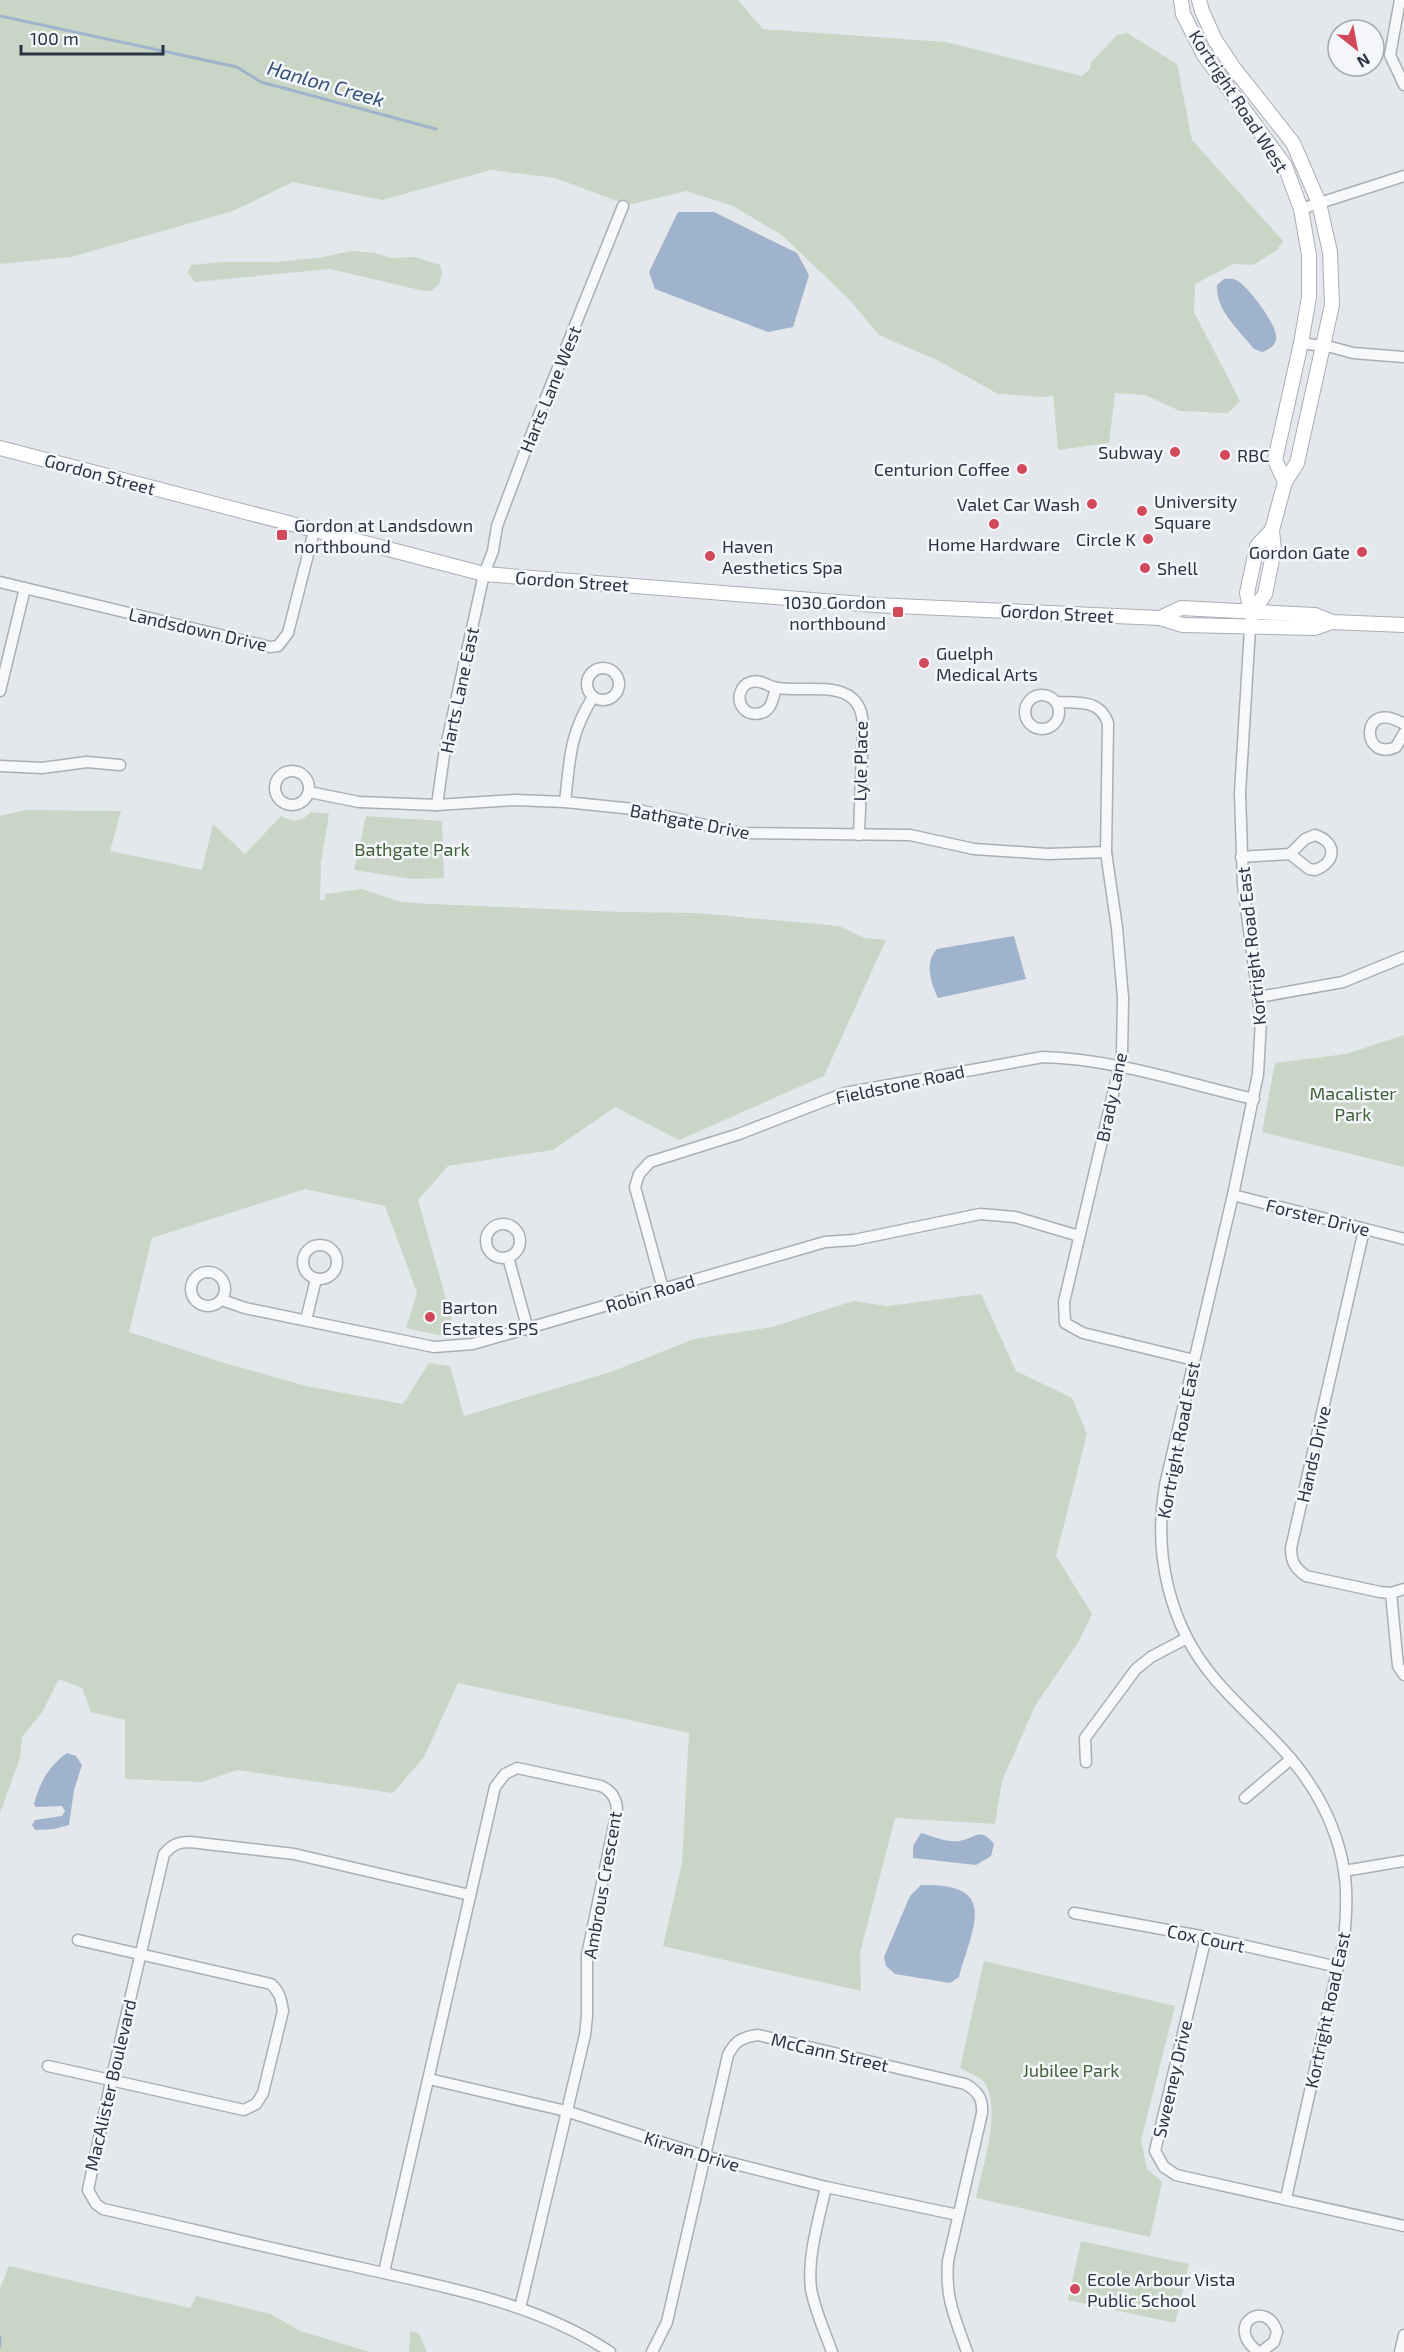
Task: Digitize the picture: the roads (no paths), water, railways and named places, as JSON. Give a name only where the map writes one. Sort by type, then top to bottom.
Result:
[{"type":"main road","name":"Kortright Road West","points":[[1181,0],[1184,14],[1204,55],[1285,166],[1301,209],[1309,255],[1309,297],[1275,460],[1285,482]]},
{"type":"main road","name":"Kortright Road West","points":[[1199,0],[1215,40],[1233,67],[1293,143],[1319,202],[1330,252],[1332,305],[1297,463],[1285,482],[1272,530],[1274,550],[1265,594],[1252,613]]},
{"type":"main road","name":"Gordon Street","points":[[0,448],[484,574],[875,605],[1160,618],[1184,625],[1315,628],[1332,622]]},
{"type":"main road","name":"Gordon Street","points":[[1160,618],[1181,608],[1315,615],[1332,622],[1404,625]]},
{"type":"main road","points":[[1250,628],[1252,613]]},
{"type":"street","points":[[1400,0],[1399,24],[1390,55],[1404,85]]},
{"type":"street","points":[[1301,209],[1404,176]]},
{"type":"street","name":"Harts Lane West","points":[[484,574],[493,551],[497,526],[535,425],[623,206]]},
{"type":"street","points":[[1301,343],[1322,345],[1353,353],[1404,357]]},
{"type":"street","name":"Landsdown Drive","points":[[0,582],[263,647],[278,646],[288,633],[314,531]]},
{"type":"street","name":"Harts Lane East","points":[[437,805],[444,755],[484,574]]},
{"type":"street","points":[[0,691],[25,588]]},
{"type":"street","name":"Kortright Road East","points":[[1250,628],[1240,793],[1241,858],[1246,913],[1259,997],[1261,1049],[1254,1099],[1165,1485],[1161,1514],[1162,1557],[1166,1583],[1186,1638],[1214,1677],[1291,1759],[1321,1804],[1344,1871],[1346,1915],[1338,1967],[1286,2198]]},
{"type":"street","name":"Lyle Place","points":[[776,688],[837,690],[851,697],[861,709],[863,725],[859,835]]},
{"type":"street","points":[[565,802],[568,763],[574,732],[593,697]]},
{"type":"street","name":"Brady Lane","points":[[1056,702],[1089,703],[1100,708],[1107,718],[1109,730],[1106,852],[1117,928],[1123,998],[1121,1065],[1064,1302],[1065,1323],[1083,1333],[1194,1360]]},
{"type":"street","points":[[1404,724],[1395,718],[1384,716],[1374,721],[1369,730],[1371,741],[1375,746],[1385,750],[1396,747],[1404,733]]},
{"type":"street","points":[[0,766],[42,768],[87,762],[120,765]]},
{"type":"street","name":"Bathgate Drive","points":[[309,792],[359,802],[437,805],[514,800],[565,802],[634,809],[741,833],[910,835],[985,850],[1048,854],[1106,852]]},
{"type":"street","points":[[1241,858],[1290,854]]},
{"type":"street","points":[[1259,997],[1343,982],[1404,957]]},
{"type":"street","name":"Fieldstone Road","points":[[663,1289],[635,1187],[639,1174],[650,1162],[739,1134],[844,1093],[1043,1057],[1068,1057],[1121,1065],[1254,1099]]},
{"type":"street","name":"Forster Drive","points":[[1233,1195],[1404,1239]]},
{"type":"street","name":"Robin Road","points":[[222,1300],[245,1308],[434,1347],[473,1344],[528,1330],[825,1242],[854,1240],[980,1214],[1015,1217],[1079,1236]]},
{"type":"street","name":"Hands Drive","points":[[1364,1230],[1291,1548],[1291,1557],[1298,1570],[1306,1576],[1391,1593],[1404,1589]]},
{"type":"street","points":[[508,1257],[528,1330]]},
{"type":"street","points":[[306,1320],[316,1279]]},
{"type":"street","points":[[1391,1593],[1398,1666],[1404,1675]]},
{"type":"street","points":[[1086,1762],[1085,1738],[1136,1669],[1151,1657],[1186,1638]]},
{"type":"street","points":[[1245,1798],[1291,1759]]},
{"type":"street","name":"Ambrous Crescent","points":[[384,2272],[495,1787],[505,1774],[517,1768],[602,1786],[608,1789],[615,1799],[617,1811],[587,1955],[585,2035],[520,2308]]},
{"type":"street","name":"MacAlister Boulevard","points":[[470,1895],[294,1854],[180,1842],[171,1846],[164,1854],[111,2080],[88,2190],[96,2204],[114,2211],[384,2272],[520,2308],[563,2324],[610,2352]]},
{"type":"street","points":[[1344,1871],[1404,1861]]},
{"type":"street","name":"Cox Court","points":[[1074,1913],[1206,1937],[1338,1967]]},
{"type":"street","name":"Sweeney Drive","points":[[1206,1937],[1155,2151],[1164,2167],[1176,2175],[1286,2198]]},
{"type":"street","points":[[48,2066],[244,2110],[256,2104],[263,2093],[283,2010],[278,1990],[271,1984],[78,1940]]},
{"type":"street","name":"McCann Street","points":[[652,2352],[667,2322],[728,2055],[734,2043],[745,2037],[758,2035],[965,2084],[975,2090],[980,2097],[982,2113],[948,2261],[946,2287],[967,2352]]},
{"type":"street","name":"Kirvan Drive","points":[[429,2079],[566,2111],[704,2156],[826,2187],[958,2215]]},
{"type":"street","points":[[826,2187],[812,2257],[810,2281],[814,2300],[832,2352]]},
{"type":"street","points":[[1286,2198],[1404,2226]]},
{"type":"street","points":[[1400,2352],[1404,2335]]},
{"type":"water","points":[[678,212],[714,212],[797,253],[809,275],[793,327],[768,332],[655,289],[649,272]]},
{"type":"water","points":[[1224,279],[1234,279],[1243,285],[1269,318],[1276,334],[1276,340],[1269,349],[1262,352],[1254,349],[1224,311],[1217,294],[1217,285]]},
{"type":"water","points":[[1014,936],[1026,979],[938,998],[930,973],[931,960],[937,949]]},
{"type":"water","points":[[67,1753],[76,1756],[82,1765],[74,1790],[69,1825],[35,1830],[32,1825],[35,1820],[62,1816],[65,1811],[62,1806],[36,1807],[34,1804],[46,1776]]},
{"type":"water","points":[[921,1833],[955,1841],[981,1835],[994,1844],[991,1856],[976,1865],[913,1858],[913,1846]]},
{"type":"water","points":[[921,1885],[946,1886],[962,1891],[971,1900],[975,1911],[974,1925],[959,1977],[950,1983],[895,1974],[886,1966],[884,1957],[910,1896]]},
{"type":"waterway","name":"Hanlon Creek","points":[[0,16],[237,67],[261,82],[436,129]]},
{"type":"waterway","points":[[0,2337],[0,2346]]},
{"type":"place","name":"Subway","points":[[1175,452]]},
{"type":"place","name":"RBC","points":[[1225,455]]},
{"type":"place","name":"Centurion Coffee","points":[[1022,469]]},
{"type":"place","name":"Valet Car Wash","points":[[1092,504]]},
{"type":"place","name":"University Square","points":[[1142,511]]},
{"type":"place","name":"Home Hardware","points":[[994,524]]},
{"type":"place","name":"Gordon at Landsdown northbound","points":[[282,535]]},
{"type":"place","name":"Circle K","points":[[1148,539]]},
{"type":"place","name":"Gordon Gate","points":[[1362,552]]},
{"type":"place","name":"Haven Aesthetics Spa","points":[[710,556]]},
{"type":"place","name":"Shell","points":[[1145,568]]},
{"type":"place","name":"1030 Gordon northbound","points":[[898,612]]},
{"type":"place","name":"Guelph Medical Arts","points":[[924,663]]},
{"type":"place","name":"Barton Estates SPS","points":[[430,1317]]},
{"type":"place","name":"Ecole Arbour Vista Public School","points":[[1075,2289]]},
{"type":"park label","name":"Bathgate Park","points":[[412,849]]},
{"type":"park label","name":"Macalister Park","points":[[1353,1103]]},
{"type":"park label","name":"Jubilee Park","points":[[1071,2070]]}]
